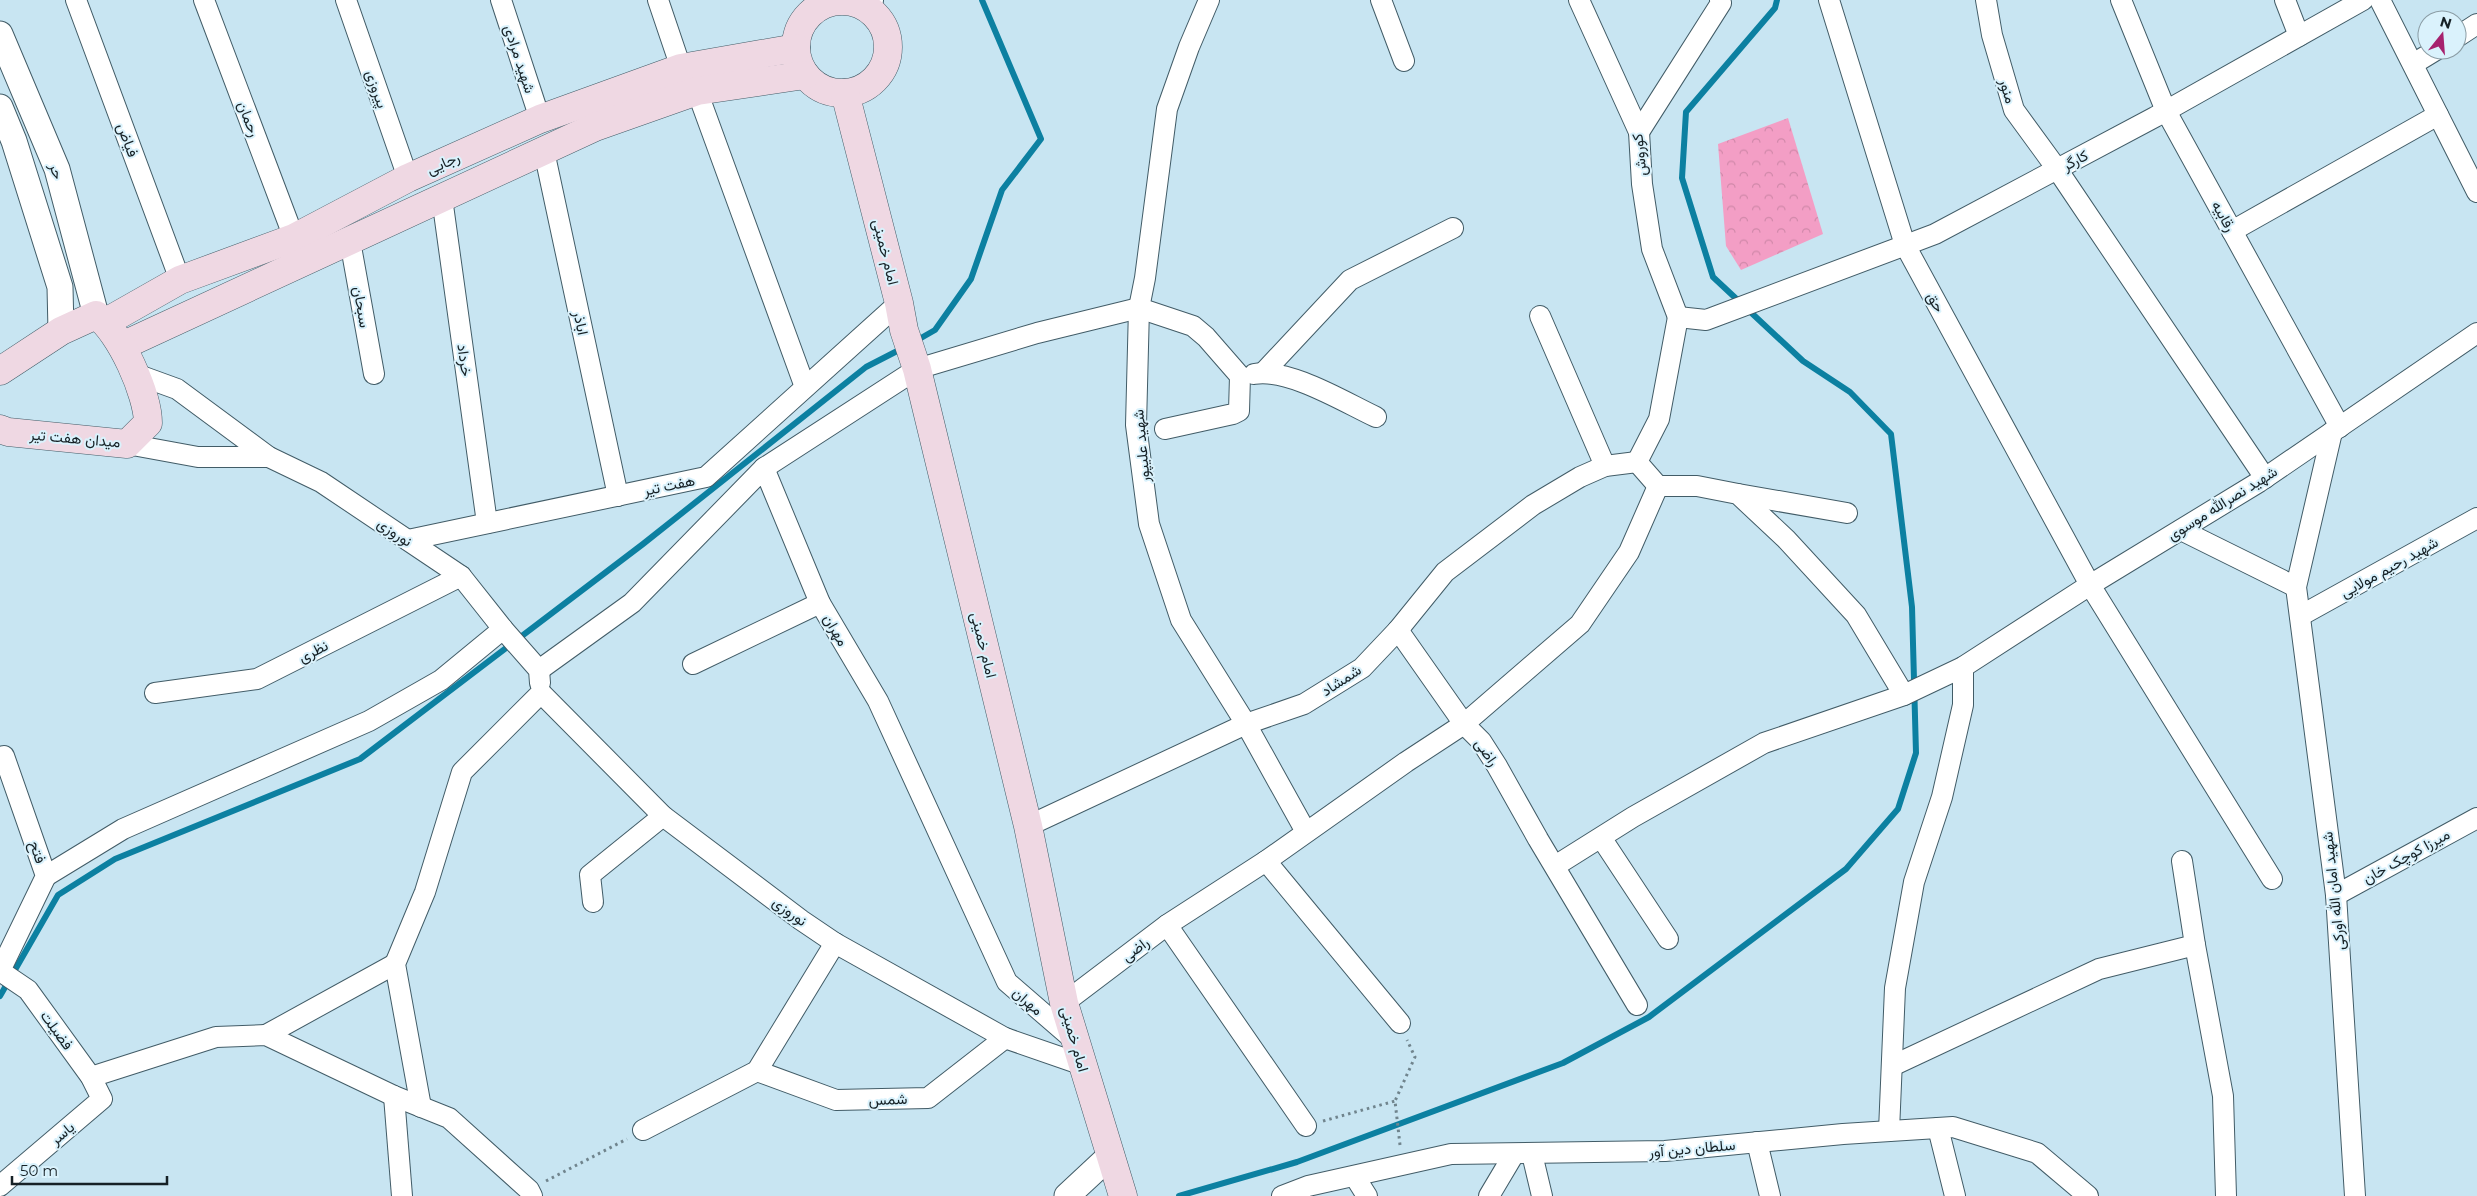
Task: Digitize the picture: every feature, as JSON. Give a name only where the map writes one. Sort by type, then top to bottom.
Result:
[{"type":"main road","points":[[842,1],[872,5],[887,37],[888,53],[884,68],[874,81],[861,90],[845,93],[829,92],[816,85],[805,75],[798,62],[796,48],[798,34],[804,20],[827,2],[842,1]]},
{"type":"main road","name":"رجایی","points":[[101,318],[180,280],[294,238],[408,178],[540,119],[681,68],[796,48]]},
{"type":"main road","name":"رجایی","points":[[122,346],[595,127],[697,91],[805,75]]},
{"type":"main road","name":"امام خمینی","points":[[845,93],[899,302],[904,330],[915,364],[1028,826],[1064,1003],[1121,1191]]},
{"type":"main road","points":[[0,371],[61,331],[101,318]]},
{"type":"main road","name":"میدان هفت تیر","points":[[3,431],[127,444],[148,423],[148,409],[122,346],[101,318]]},
{"type":"street","name":"فیاض","points":[[76,0],[180,280]]},
{"type":"street","name":"رحمان","points":[[204,0],[294,238]]},
{"type":"street","name":"پیروزی","points":[[346,0],[408,178]]},
{"type":"street","name":"شهید مرادی","points":[[501,0],[540,119]]},
{"type":"street","points":[[658,0],[681,68]]},
{"type":"street","name":"شهید علیپور","points":[[1209,0],[1166,109],[1145,278],[1139,308],[1136,425],[1149,524],[1181,620],[1246,724],[1306,832]]},
{"type":"street","points":[[1381,0],[1404,61]]},
{"type":"street","name":"کوروش","points":[[1579,0],[1638,132],[1652,249],[1678,317]]},
{"type":"street","points":[[1638,132],[1721,3],[1720,0]]},
{"type":"street","name":"حق","points":[[1829,0],[1906,245],[2090,585],[2272,878]]},
{"type":"street","name":"منور","points":[[1986,0],[1992,35],[2014,110],[2057,169],[2264,478]]},
{"type":"street","name":"رقابیه","points":[[2121,0],[2166,111],[2232,231],[2336,429]]},
{"type":"street","points":[[2285,0],[2299,36]]},
{"type":"street","name":"کارگر","points":[[1678,317],[1706,320],[1935,234],[2166,111],[2363,0]]},
{"type":"street","points":[[2380,0],[2477,192]]},
{"type":"street","name":"حر","points":[[0,34],[57,169],[101,318]]},
{"type":"street","points":[[2413,64],[2420,60]]},
{"type":"street","points":[[697,91],[805,387]]},
{"type":"street","points":[[0,107],[7,144],[60,287],[61,331]]},
{"type":"street","points":[[2232,231],[2438,116]]},
{"type":"street","name":"اباذر","points":[[544,150],[618,496]]},
{"type":"street","name":"خرداد","points":[[442,198],[487,523]]},
{"type":"street","points":[[1263,372],[1350,280],[1453,228]]},
{"type":"street","name":"سبحان","points":[[350,241],[374,374]]},
{"type":"street","name":"هفت تیر","points":[[408,540],[706,477],[899,302]]},
{"type":"street","points":[[421,1107],[395,964],[425,892],[462,772],[541,693],[539,670],[632,603],[764,468],[915,364],[1139,308],[1193,326],[1206,337],[1240,376],[1238,410],[1233,414],[1165,429]]},
{"type":"street","points":[[1540,316],[1605,466]]},
{"type":"street","points":[[1678,317],[1659,419],[1637,462],[1658,486],[1697,486],[1847,513]]},
{"type":"street","name":"شهید نصرالله موسوی","points":[[1904,695],[1963,667],[2090,585],[2264,478],[2477,333]]},
{"type":"street","points":[[133,372],[177,389],[269,457]]},
{"type":"street","points":[[1240,376],[1263,372],[1294,379],[1376,417]]},
{"type":"street","points":[[2181,530],[2296,587],[2336,429]]},
{"type":"street","points":[[127,444],[198,457],[269,457]]},
{"type":"street","name":"نوروزی","points":[[269,457],[321,482],[461,576],[522,652],[539,670]]},
{"type":"street","name":"شمشاد","points":[[1028,826],[1246,724],[1304,704],[1362,668],[1398,630],[1445,572],[1534,505],[1580,477],[1605,466],[1637,462]]},
{"type":"street","name":"مهران","points":[[764,468],[820,603],[878,701],[1007,982],[1078,1053]]},
{"type":"street","points":[[1398,630],[1464,724],[1580,624],[1629,552],[1658,486]]},
{"type":"street","points":[[1555,866],[1602,839],[1633,818],[1764,743],[1904,695],[1856,615],[1786,539],[1738,494]]},
{"type":"street","name":"شهید رحیم مولایی","points":[[2300,616],[2477,518]]},
{"type":"street","name":"نظری","points":[[155,693],[257,679],[461,576]]},
{"type":"street","name":"شهید امان الله اورکی","points":[[2296,587],[2336,895],[2355,1196]]},
{"type":"street","points":[[692,664],[820,603]]},
{"type":"street","points":[[46,876],[123,829],[370,722],[441,680],[503,629]]},
{"type":"street","points":[[1889,1131],[1895,988],[1914,882],[1942,797],[1963,706],[1963,667]]},
{"type":"street","name":"نوروزی","points":[[541,693],[663,816],[835,942],[1005,1038],[1078,1053]]},
{"type":"street","name":"راضی","points":[[1064,1003],[1167,925],[1266,861],[1406,762],[1464,724],[1481,741],[1497,766],[1636,1005]]},
{"type":"street","name":"فتح","points":[[1,971],[46,876],[4,756]]},
{"type":"street","points":[[593,902],[590,875],[663,816]]},
{"type":"street","name":"میرزا کوچک خان","points":[[2336,895],[2477,818]]},
{"type":"street","points":[[1602,839],[1668,939]]},
{"type":"street","points":[[1266,861],[1400,1024]]},
{"type":"street","points":[[2182,861],[2194,945],[2223,1096],[2226,1196]]},
{"type":"street","points":[[1167,925],[1306,1126]]},
{"type":"street","points":[[643,1130],[757,1071],[835,942]]},
{"type":"street","points":[[1892,1066],[2099,969],[2194,945]]},
{"type":"street","points":[[91,1077],[216,1037],[266,1035],[395,964]]},
{"type":"street","name":"فضیلت","points":[[1,971],[28,990],[91,1077],[102,1099]]},
{"type":"street","points":[[266,1035],[394,1096],[449,1118],[526,1194]]},
{"type":"street","name":"شمس","points":[[757,1071],[836,1100],[928,1098],[1005,1038]]},
{"type":"street","points":[[394,1096],[402,1196]]},
{"type":"street","name":"یاسر","points":[[0,1186],[102,1099]]},
{"type":"street","name":"سلطان دین آور","points":[[1282,1196],[1308,1186],[1451,1154],[1665,1151],[1954,1127],[2037,1153],[2088,1196]]},
{"type":"street","points":[[1938,1128],[1955,1196]]},
{"type":"street","points":[[1757,1142],[1770,1196]]},
{"type":"street","points":[[1489,1196],[1523,1154],[1542,1196]]},
{"type":"street","points":[[1067,1196],[1111,1155]]},
{"type":"street","points":[[1355,1176],[1367,1196]]},
{"type":"path","points":[[1400,1024],[1415,1057],[1395,1101],[1403,1166]]},
{"type":"path","points":[[1306,1126],[1395,1101]]},
{"type":"path","points":[[526,1194],[643,1130]]},
{"type":"green space","points":[[1788,118],[1823,234],[1741,270],[1726,246],[1718,144]]},
{"type":"waterway","points":[[914,342],[935,330],[971,279],[1002,190],[1041,139],[982,0]]},
{"type":"waterway","points":[[1179,1196],[1297,1162],[1563,1063],[1649,1017],[1846,869],[1898,809],[1916,753],[1912,607],[1891,434],[1850,392],[1803,361],[1713,277],[1682,178],[1686,112],[1775,8],[1777,0]]},
{"type":"waterway","points":[[0,996],[58,895],[115,859],[360,759],[643,544],[866,367],[903,348]]}]
